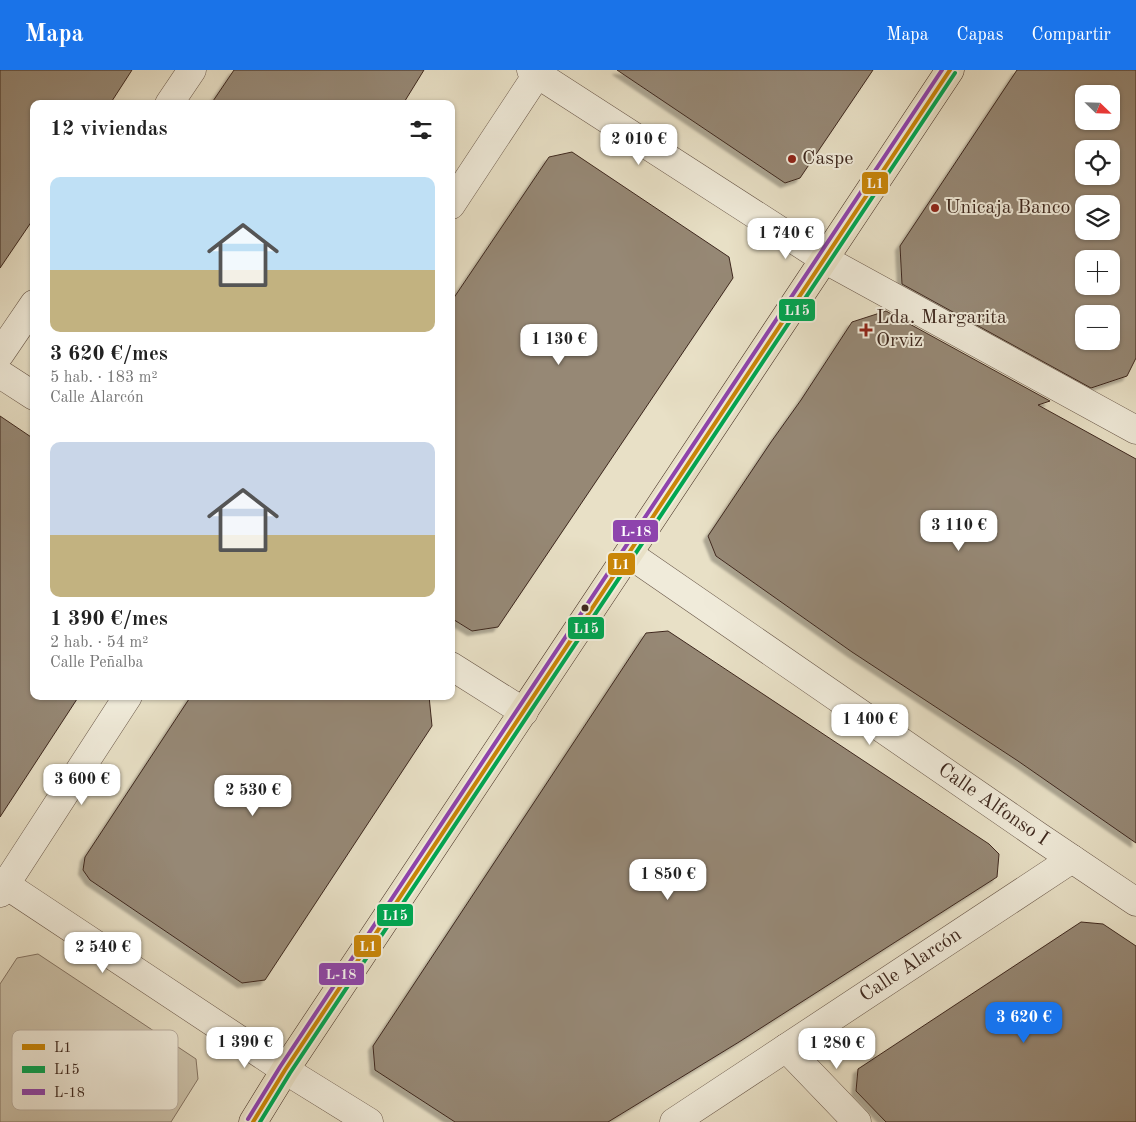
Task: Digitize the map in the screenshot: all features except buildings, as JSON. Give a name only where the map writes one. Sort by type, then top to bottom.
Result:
[{"type":"main road","points":[[253,1122],[285,1070],[950,70]]},
{"type":"street","points":[[173,100],[192,70]]},
{"type":"street","points":[[455,199],[536,71],[824,259],[1133,421]]},
{"type":"street","points":[[0,354],[30,310]]},
{"type":"street","points":[[0,374],[30,393]]},
{"type":"street","name":"Calle Alfonso I","points":[[628,554],[1136,902]]},
{"type":"street","points":[[455,669],[524,712]]},
{"type":"street","points":[[125,700],[2,886],[285,1070],[369,1122]]},
{"type":"street","name":"Calle Alarcón","points":[[674,1122],[1072,859]]},
{"type":"street","points":[[786,1048],[857,1122]]},
{"type":"shaded area","points":[[38,954],[152,1030],[12,1030],[12,1110],[178,1110],[178,1047],[196,1059],[198,1079],[171,1122],[0,1122],[0,984],[17,958]]},
{"type":"transit line","name":"L-18","points":[[248,1119],[280,1067],[942,70]]},
{"type":"transit line","name":"L1","points":[[253,1122],[285,1070],[950,70]]},
{"type":"transit line","name":"L15","points":[[260,1122],[290,1073],[955,73]]},
{"type":"place","name":"Caspe","points":[[792,159]]},
{"type":"place","name":"Unicaja Banco","points":[[935,208]]},
{"type":"place","name":"Lda. Margarita Orviz","points":[[866,330]]}]
